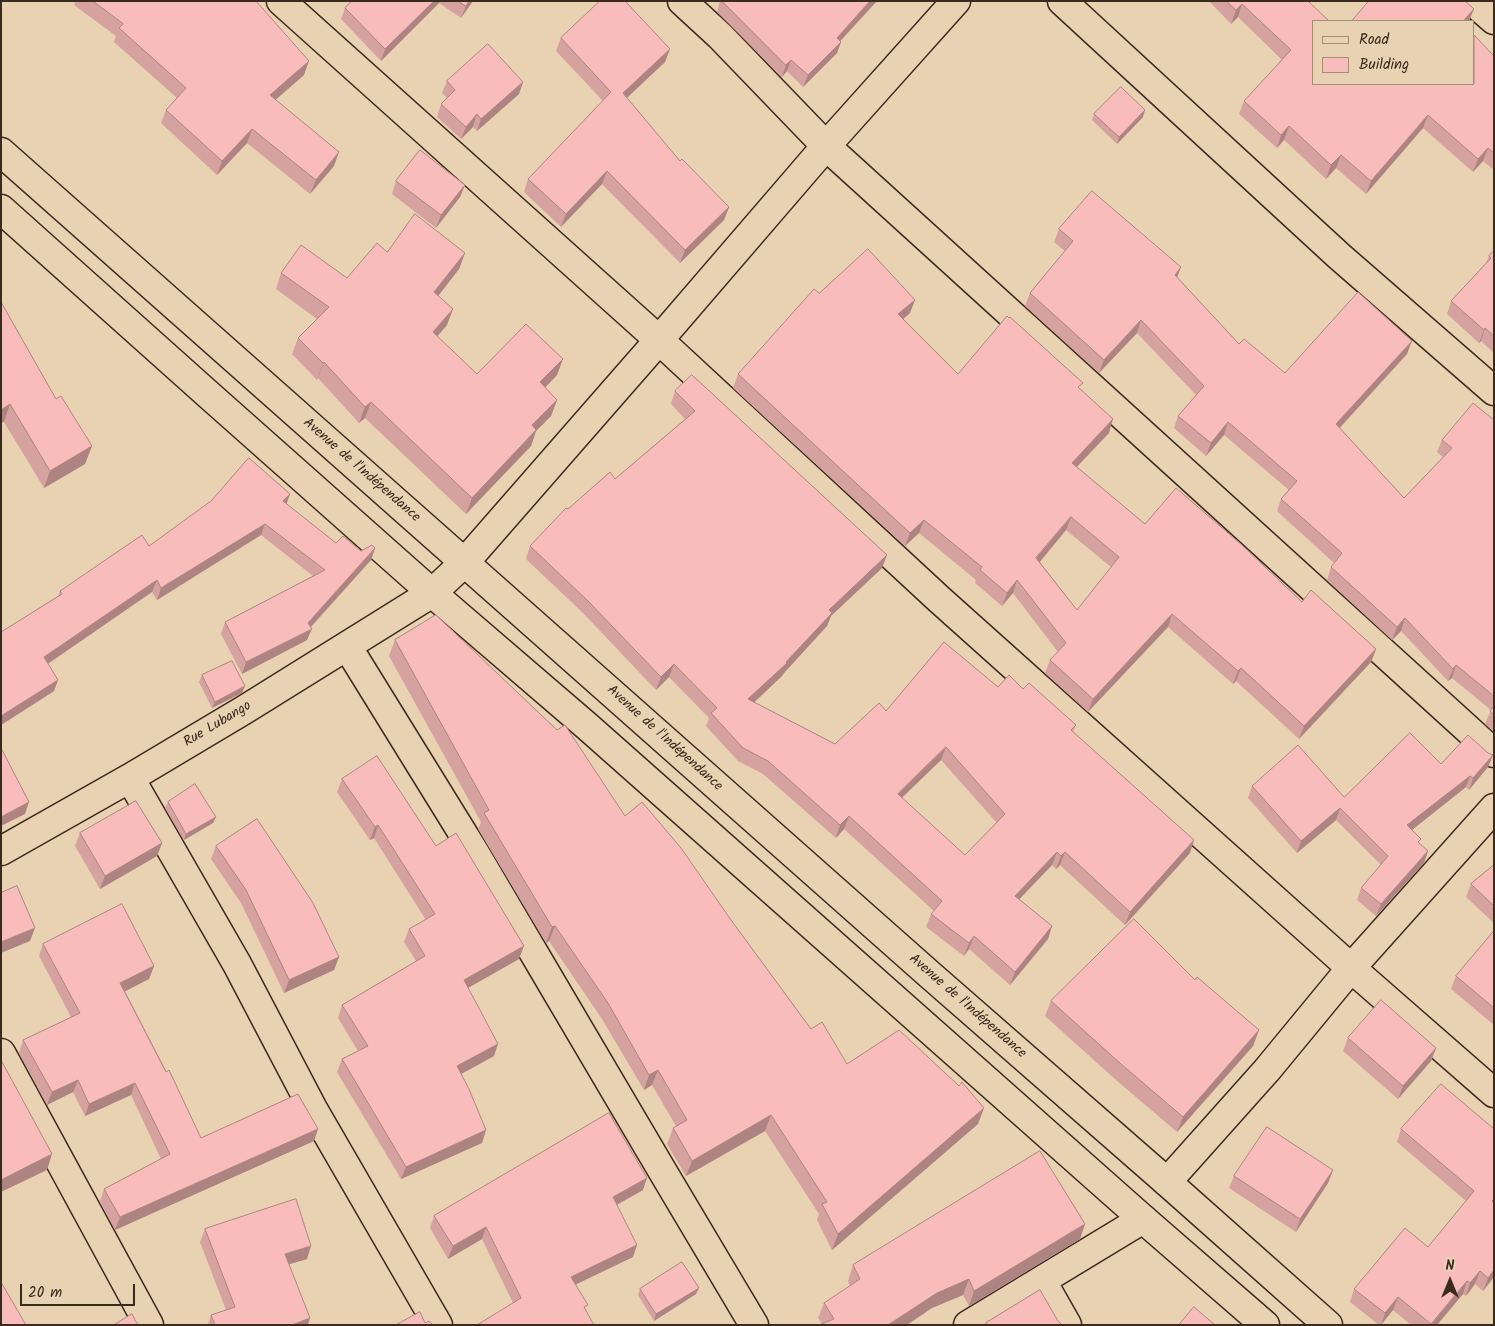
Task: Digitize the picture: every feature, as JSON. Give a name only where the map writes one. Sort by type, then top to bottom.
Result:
[{"type":"street","points":[[281,1],[659,340],[940,600],[1351,968],[1494,1093]]},
{"type":"street","points":[[682,1],[720,36],[826,146],[1494,753]]},
{"type":"street","name":"Rue Lubango","points":[[1,851],[130,778],[244,710],[432,593],[465,562],[826,146],[956,1]]},
{"type":"street","points":[[1062,1],[1339,256],[1494,391]]},
{"type":"street","points":[[1472,1],[1494,20]]},
{"type":"street","name":"Avenue de l'Indépendance","points":[[1,152],[1328,1325]]},
{"type":"street","points":[[1,209],[202,390],[595,734],[1143,1220],[1265,1325]]},
{"type":"street","points":[[347,646],[475,853],[754,1325]]},
{"type":"street","points":[[130,778],[237,964],[313,1109],[438,1325]]},
{"type":"street","points":[[1167,1182],[1267,1070],[1351,968],[1494,808]]},
{"type":"street","points":[[1,1052],[149,1325]]},
{"type":"street","points":[[968,1325],[1143,1220]]},
{"type":"street","points":[[1042,1281],[1067,1325]]},
{"type":"building","points":[[93,1],[256,1],[309,61],[270,95],[339,152],[316,180],[252,129],[222,161],[166,110],[186,88],[119,28],[123,24]]},
{"type":"building","points":[[352,1],[434,1],[385,49],[345,8]]},
{"type":"building","points":[[458,1],[469,1],[466,6]]},
{"type":"building","points":[[600,1],[625,1],[670,49],[623,93],[680,161],[682,159],[729,207],[685,250],[607,171],[566,214],[528,179],[611,92],[561,38]]},
{"type":"building","points":[[722,1],[870,1],[837,38],[841,42],[808,75],[791,60],[786,65]]},
{"type":"building","points":[[1227,1],[1308,1],[1328,20],[1312,20],[1312,85],[1475,85],[1475,36],[1494,56],[1494,153],[1488,148],[1478,159],[1428,115],[1371,181],[1341,155],[1331,165],[1289,126],[1281,135],[1244,101],[1291,50],[1242,4],[1236,10]]},
{"type":"building","points":[[1369,1],[1465,1],[1474,9],[1464,20],[1353,20]]},
{"type":"building","points":[[488,44],[523,82],[481,119],[477,114],[466,127],[441,104],[455,90],[447,81]]},
{"type":"building","points":[[1121,87],[1145,110],[1119,137],[1094,114]]},
{"type":"building","points":[[420,150],[465,185],[441,215],[396,181]]},
{"type":"building","points":[[1092,191],[1181,267],[1175,275],[1239,344],[1244,339],[1285,373],[1358,292],[1412,341],[1336,424],[1404,498],[1452,448],[1442,440],[1473,403],[1494,420],[1494,696],[1456,665],[1453,669],[1405,618],[1397,627],[1331,567],[1342,553],[1281,499],[1297,481],[1228,422],[1211,443],[1178,416],[1204,386],[1141,320],[1104,360],[1030,293],[1073,241],[1059,229]]},
{"type":"building","points":[[415,214],[465,253],[434,292],[453,309],[433,332],[477,374],[526,324],[563,359],[540,382],[557,400],[532,425],[536,430],[472,498],[371,402],[365,407],[324,362],[298,338],[329,307],[281,273],[301,245],[347,278],[377,243],[387,252]]},
{"type":"building","points":[[868,249],[915,300],[898,314],[958,374],[1007,316],[1010,317],[1083,383],[1078,387],[1113,419],[1072,463],[1145,524],[1176,488],[1242,545],[1302,602],[1311,590],[1376,649],[1304,726],[1241,668],[1238,671],[1172,614],[1093,699],[1050,660],[1066,643],[1017,580],[1007,593],[980,570],[982,567],[924,520],[910,533],[738,374],[814,289],[819,293]],"holes":[[[1071,517],[1119,557],[1077,610],[1036,558]]]},
{"type":"building","points":[[1494,251],[1494,336],[1485,328],[1484,330],[1451,301],[1491,258],[1489,256]]},
{"type":"building","points":[[1,302],[56,399],[61,396],[92,446],[50,471],[10,404],[1,410]]},
{"type":"building","points":[[692,375],[887,555],[829,610],[832,613],[787,663],[748,699],[835,744],[879,703],[886,711],[944,642],[998,687],[1009,675],[1023,689],[1029,683],[1076,725],[1071,730],[1194,840],[1130,912],[1065,852],[1061,856],[1057,852],[1015,896],[1052,926],[1015,972],[974,936],[969,943],[931,914],[942,901],[849,816],[840,825],[768,761],[743,748],[711,713],[717,708],[674,664],[661,677],[588,601],[530,546],[566,508],[568,509],[610,472],[615,479],[695,411],[675,391]],"holes":[[[946,747],[1005,814],[965,855],[898,794]]]},
{"type":"building","points":[[249,458],[290,494],[283,501],[336,543],[343,536],[361,551],[372,545],[375,548],[308,623],[312,629],[246,662],[225,622],[325,570],[265,524],[161,588],[157,580],[44,657],[58,680],[1,716],[1,632],[62,594],[60,591],[142,535],[149,546],[211,501]]},
{"type":"building","points":[[436,615],[557,730],[565,725],[625,816],[642,802],[681,848],[811,1029],[822,1022],[847,1064],[899,1030],[959,1086],[962,1082],[984,1108],[838,1234],[822,1204],[827,1202],[771,1115],[692,1161],[673,1128],[687,1120],[658,1070],[649,1075],[608,1003],[555,926],[552,927],[484,813],[489,810],[395,640]]},
{"type":"building","points":[[232,661],[245,686],[215,702],[202,675]]},
{"type":"building","points":[[1494,707],[1494,715],[1490,711]]},
{"type":"building","points":[[1410,733],[1441,764],[1468,735],[1488,753],[1493,755],[1473,778],[1470,776],[1407,825],[1421,839],[1418,842],[1428,851],[1381,904],[1361,888],[1388,856],[1340,808],[1301,841],[1252,786],[1298,745],[1344,797]]},
{"type":"building","points":[[1,748],[29,802],[1,817]]},
{"type":"building","points":[[377,756],[436,846],[456,833],[524,946],[464,980],[498,1044],[457,1066],[486,1130],[406,1167],[342,1059],[368,1046],[342,1005],[425,956],[409,929],[435,914],[378,825],[375,827],[342,779]]},
{"type":"building","points":[[195,784],[216,817],[186,834],[168,802]]},
{"type":"building","points":[[136,801],[162,843],[105,876],[80,833]]},
{"type":"building","points":[[257,819],[313,903],[339,957],[289,980],[246,890],[216,846]]},
{"type":"building","points":[[1494,865],[1494,906],[1471,884]]},
{"type":"building","points":[[17,886],[35,928],[1,942],[1,893]]},
{"type":"building","points":[[122,904],[154,966],[120,983],[166,1072],[169,1070],[201,1138],[298,1094],[318,1129],[120,1217],[104,1189],[170,1154],[135,1083],[89,1104],[78,1080],[52,1092],[23,1040],[80,1013],[43,944]]},
{"type":"building","points":[[1134,919],[1195,980],[1197,977],[1259,1030],[1183,1117],[1051,1001]]},
{"type":"building","points":[[1494,931],[1494,1008],[1456,976]]},
{"type":"building","points":[[1381,1000],[1436,1048],[1403,1086],[1348,1038]]},
{"type":"building","points":[[1,1060],[52,1154],[1,1180]]},
{"type":"building","points":[[1441,1084],[1494,1129],[1494,1199],[1492,1201],[1494,1202],[1494,1270],[1488,1278],[1480,1271],[1470,1283],[1467,1281],[1431,1324],[1398,1297],[1385,1313],[1354,1289],[1405,1228],[1428,1247],[1474,1191],[1401,1129]]},
{"type":"building","points":[[609,1113],[647,1178],[613,1197],[637,1245],[571,1277],[588,1305],[584,1307],[594,1325],[477,1325],[521,1298],[486,1227],[453,1246],[434,1216]]},
{"type":"building","points":[[1267,1127],[1333,1170],[1300,1219],[1234,1176]]},
{"type":"building","points":[[1040,1151],[1085,1224],[974,1291],[969,1279],[937,1293],[888,1325],[819,1325],[834,1319],[824,1303],[860,1279],[853,1265]]},
{"type":"building","points":[[296,1199],[311,1246],[285,1254],[310,1318],[292,1325],[215,1325],[211,1315],[235,1307],[205,1229]]},
{"type":"building","points":[[682,1262],[699,1288],[656,1314],[640,1289]]},
{"type":"building","points":[[1,1282],[26,1325],[1,1325]]},
{"type":"building","points":[[1040,1290],[1062,1325],[987,1325],[986,1323]]},
{"type":"building","points":[[1194,1307],[1215,1325],[1179,1325]]},
{"type":"building","points":[[420,1312],[425,1323],[429,1321],[433,1325],[396,1325]]},
{"type":"building","points":[[132,1314],[138,1325],[114,1325]]}]
